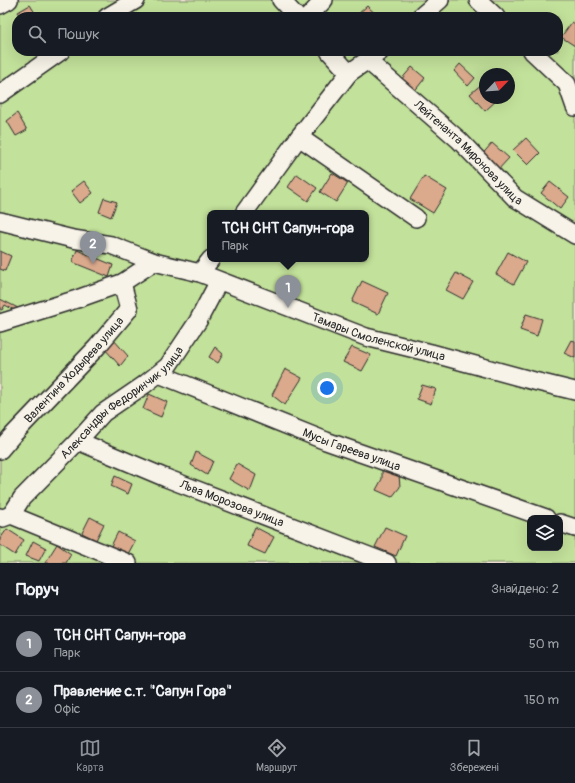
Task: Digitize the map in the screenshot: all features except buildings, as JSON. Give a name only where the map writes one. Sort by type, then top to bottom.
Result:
[{"type":"lane","points":[[0,5],[8,0]]},
{"type":"lane","points":[[116,12],[136,0]]},
{"type":"lane","points":[[281,0],[292,12]]},
{"type":"lane","points":[[313,12],[324,0]]},
{"type":"lane","points":[[426,12],[440,0]]},
{"type":"lane","points":[[478,0],[491,12]]},
{"type":"lane","points":[[0,94],[54,56]]},
{"type":"lane","points":[[334,56],[349,73]]},
{"type":"lane","points":[[246,210],[299,137],[349,73],[375,56]]},
{"type":"lane","name":"Лейтенанта Миронова улица","points":[[375,56],[515,198],[575,235]]},
{"type":"lane","points":[[537,56],[567,84],[575,107]]},
{"type":"lane","points":[[299,137],[416,218]]},
{"type":"lane","name":"Тамары Смоленской улица","points":[[0,221],[74,239],[111,245],[154,262],[200,273],[366,337],[431,353],[534,382],[575,391]]},
{"type":"lane","points":[[0,323],[122,283],[154,262]]},
{"type":"lane","points":[[200,273],[209,262]]},
{"type":"lane","name":"Александры Федоринчик улица","points":[[5,516],[103,413],[144,385],[168,366],[198,321],[219,281]]},
{"type":"lane","name":"Валентина Ходырева улица","points":[[0,450],[97,348],[129,309],[122,283]]},
{"type":"lane","name":"Мусы Гареева улица","points":[[159,374],[326,441],[537,515]]},
{"type":"lane","name":"Льва Морозова улица","points":[[78,441],[166,478],[387,563]]},
{"type":"lane","points":[[5,516],[128,563]]},
{"type":"lane","points":[[563,524],[575,528]]},
{"type":"green space","points":[[0,0],[575,0],[575,563],[0,563]]},
{"type":"place","name":"Правление с.т. \"Сапун Гора\"","points":[[93,264]]},
{"type":"place","name":"ТСН СНТ Сапун-гора","points":[[288,308]]}]
